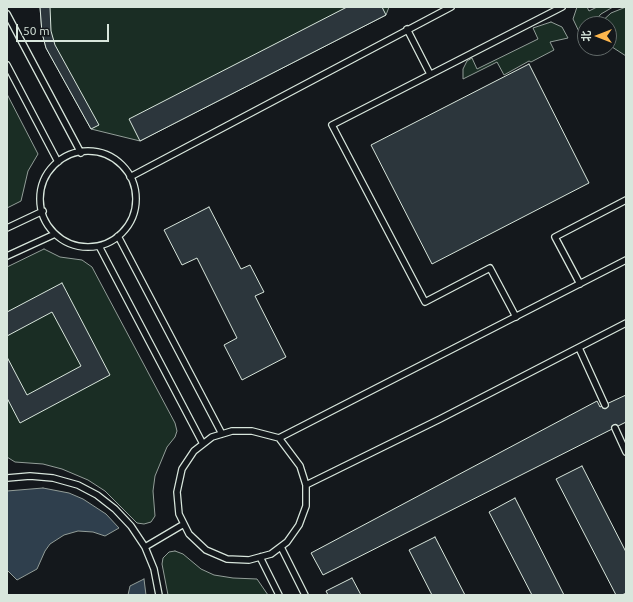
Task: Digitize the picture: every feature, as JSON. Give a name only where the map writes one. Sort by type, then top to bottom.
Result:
[{"type":"lane","points":[[130,178],[450,7]]},
{"type":"lane","points":[[516,317],[490,268],[424,302],[332,125],[562,7]]},
{"type":"lane","points":[[7,14],[81,153]]},
{"type":"lane","points":[[407,29],[430,74]]},
{"type":"lane","points":[[7,65],[58,162]]},
{"type":"lane","points":[[88,151],[104,154],[119,162],[130,178],[135,189],[136,204],[132,219],[124,232],[112,241],[99,246],[82,247],[67,243],[55,234],[46,221],[41,206],[42,189],[48,174],[58,162],[72,154],[81,153],[88,151]]},
{"type":"lane","points":[[580,284],[555,237],[626,200]]},
{"type":"lane","points":[[7,228],[43,211]]},
{"type":"lane","points":[[7,256],[55,234]]},
{"type":"lane","points":[[118,236],[222,434]]},
{"type":"lane","points":[[99,246],[203,444]]},
{"type":"lane","points":[[279,438],[626,260]]},
{"type":"lane","points":[[306,486],[626,323]]},
{"type":"lane","points":[[579,348],[605,405]]},
{"type":"lane","points":[[615,428],[626,452]]},
{"type":"lane","points":[[232,431],[252,431],[279,438],[300,466],[306,486],[306,506],[299,525],[287,542],[271,554],[249,560],[226,559],[206,550],[189,534],[179,514],[177,492],[182,470],[194,451],[212,437],[232,431]]},
{"type":"lane","points":[[8,477],[30,476],[53,478],[78,485],[97,495],[115,509],[131,526],[145,547],[154,569],[159,595]]},
{"type":"lane","points":[[145,547],[184,524]]},
{"type":"lane","points":[[281,547],[305,595]]},
{"type":"lane","points":[[260,557],[279,595]]},
{"type":"green space","points":[[40,7],[389,7],[386,15],[140,141],[91,129],[46,48],[42,33]]},
{"type":"green space","points":[[577,7],[587,7],[589,11],[597,7],[613,7],[599,16],[577,16],[577,27],[573,19]]},
{"type":"green space","points":[[626,7],[626,56],[617,50],[617,16],[608,16],[611,13]]},
{"type":"green space","points":[[551,22],[562,27],[568,38],[550,42],[554,50],[531,62],[529,61],[504,75],[497,62],[463,79],[463,69],[467,61],[472,58],[477,69],[538,39],[533,28]]},
{"type":"green space","points":[[7,94],[38,154],[28,171],[21,201],[7,208]]},
{"type":"green space","points":[[44,249],[60,257],[82,260],[92,267],[175,423],[177,431],[175,437],[167,447],[155,476],[153,491],[155,516],[151,522],[144,524],[137,523],[105,491],[88,480],[62,469],[43,464],[15,462],[7,457],[7,267]]},
{"type":"green space","points":[[175,551],[183,554],[201,569],[214,575],[233,578],[257,579],[268,595],[168,595],[162,564],[163,558],[169,552]]},
{"type":"water","points":[[43,488],[69,493],[83,499],[106,514],[119,528],[105,536],[93,532],[78,531],[64,535],[50,544],[45,551],[37,569],[17,580],[7,570],[7,491]]},
{"type":"water","points":[[144,579],[146,595],[128,595],[130,586]]},
{"type":"building","points":[[40,7],[50,7],[51,31],[55,45],[99,125],[91,129],[46,48],[42,33]]},
{"type":"building","points":[[347,7],[382,7],[386,15],[140,141],[129,119]]},
{"type":"building","points":[[529,64],[589,183],[432,264],[371,145]]},
{"type":"building","points":[[209,207],[241,269],[250,265],[264,292],[255,296],[286,357],[242,380],[224,345],[237,338],[197,258],[182,265],[164,230]]},
{"type":"building","points":[[62,283],[110,375],[20,423],[7,398],[7,357],[27,395],[81,366],[52,312],[7,336],[7,312]]},
{"type":"building","points":[[626,395],[626,422],[323,575],[311,553],[597,401],[600,407]]},
{"type":"building","points":[[582,466],[626,552],[626,593],[622,595],[616,595],[556,479]]},
{"type":"building","points":[[515,498],[564,595],[532,595],[489,512]]},
{"type":"building","points":[[435,537],[465,595],[432,595],[409,550]]},
{"type":"building","points":[[352,578],[361,595],[328,595],[326,591]]}]
